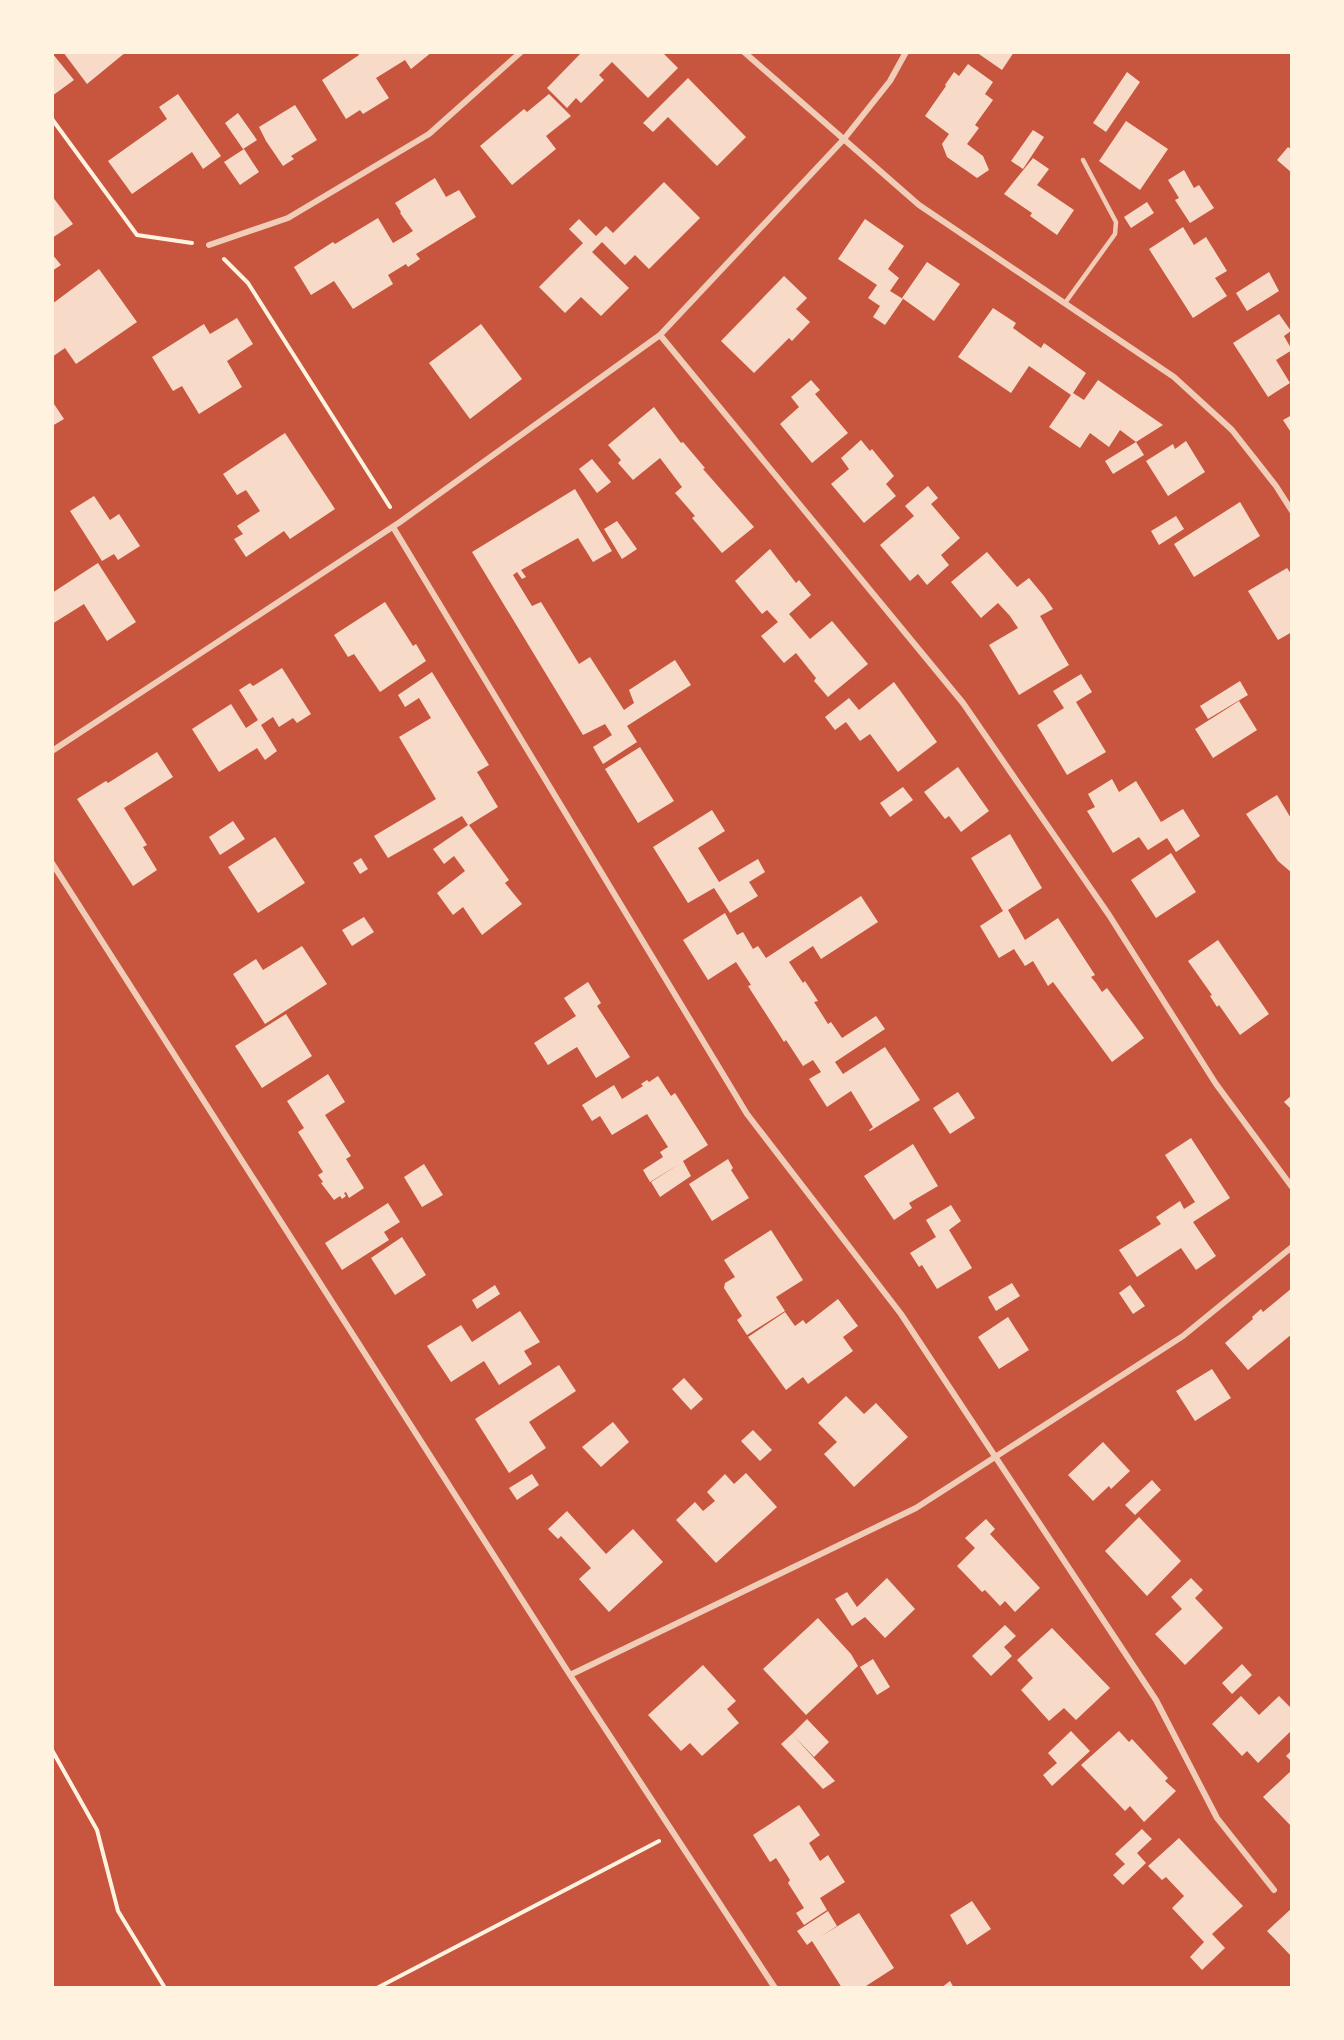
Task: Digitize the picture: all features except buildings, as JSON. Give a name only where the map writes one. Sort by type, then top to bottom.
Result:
[{"type":"street","points":[[209,245],[288,218],[429,134],[520,52]]},
{"type":"street","points":[[744,52],[919,205],[1174,377],[1232,430],[1276,486],[1292,511]]},
{"type":"street","points":[[52,751],[393,527],[660,335],[844,139],[890,81],[906,52]]},
{"type":"street","points":[[660,335],[963,703],[1109,915],[1216,1084],[1292,1187]]},
{"type":"street","points":[[393,527],[747,1114],[901,1314],[1156,1700],[1217,1818],[1274,1890]]},
{"type":"street","points":[[52,863],[570,1675],[775,1988]]},
{"type":"street","points":[[570,1675],[916,1508],[1183,1336],[1292,1248]]},
{"type":"lane","points":[[1065,303],[1115,234],[1116,222],[1083,160]]},
{"type":"path","points":[[52,119],[137,235],[209,245],[248,283],[400,522]]},
{"type":"path","points":[[52,1750],[97,1830],[118,1911],[165,1988]]},
{"type":"path","points":[[377,1988],[674,1833]]}]
